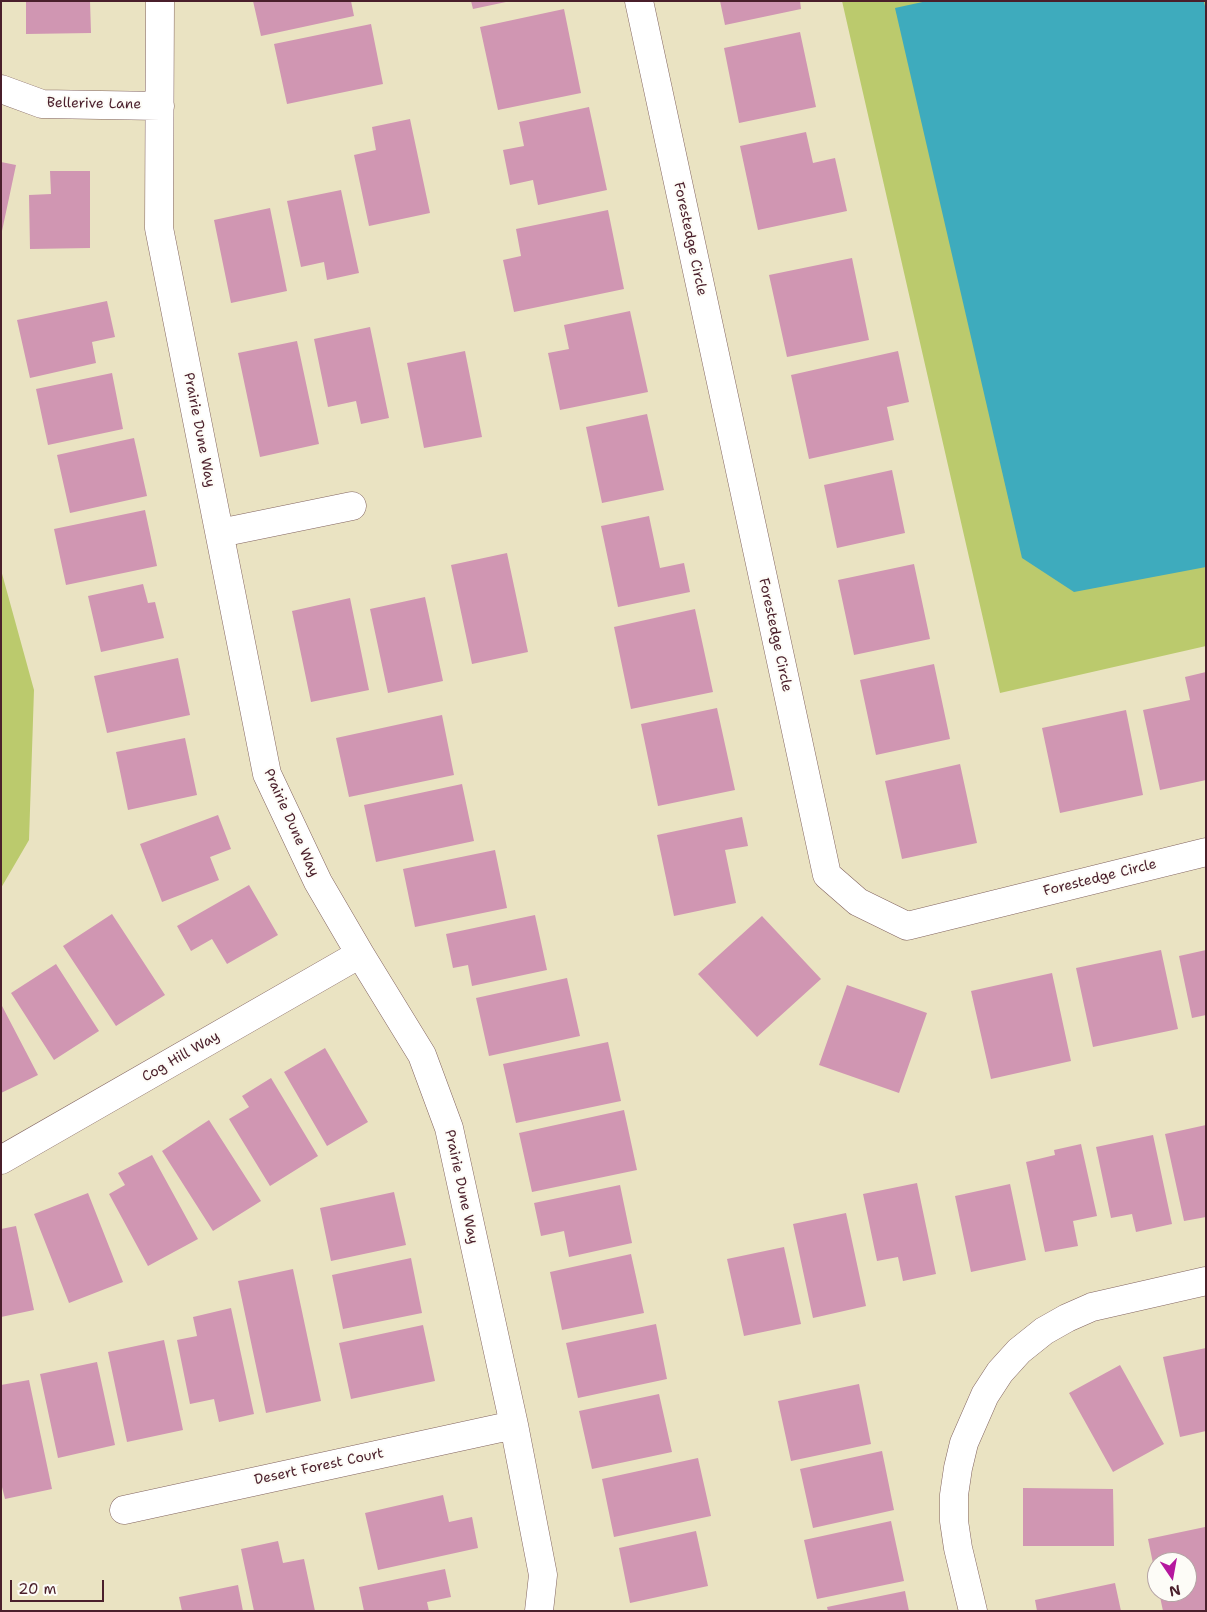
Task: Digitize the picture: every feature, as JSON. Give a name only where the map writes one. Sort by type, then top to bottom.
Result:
[{"type":"street","name":"Prairie Dune Way","points":[[160,1],[159,228],[267,774],[318,882],[422,1055],[449,1128],[514,1425],[543,1575],[539,1611]]},
{"type":"street","name":"Forestedge Circle","points":[[639,1],[827,875],[858,902],[907,926],[1206,852]]},
{"type":"street","name":"Bellerive Lane","points":[[1,88],[42,104],[160,106]]},
{"type":"street","points":[[220,532],[352,506]]},
{"type":"street","name":"Cog Hill Way","points":[[1,1160],[360,954]]},
{"type":"street","points":[[973,1611],[958,1548],[954,1521],[954,1494],[964,1444],[984,1395],[1000,1372],[1019,1351],[1067,1318],[1092,1307],[1206,1281]]},
{"type":"street","name":"Desert Forest Court","points":[[124,1510],[514,1425]]},
{"type":"green space","points":[[842,1],[1206,1],[1206,646],[1000,693]]},
{"type":"green space","points":[[1,570],[34,690],[29,840],[1,888]]},
{"type":"water","points":[[927,1],[1204,2],[1206,10],[1206,567],[1074,592],[1022,558],[895,8]]},
{"type":"building","points":[[26,1],[90,1],[91,33],[26,34]]},
{"type":"building","points":[[253,1],[351,1],[354,16],[261,36]]},
{"type":"building","points":[[471,1],[506,1],[506,2],[473,9]]},
{"type":"building","points":[[720,1],[800,1],[801,9],[725,25]]},
{"type":"building","points":[[564,9],[581,93],[498,110],[480,27]]},
{"type":"building","points":[[371,24],[383,84],[287,104],[274,44]]},
{"type":"building","points":[[800,32],[816,107],[739,123],[724,48]]},
{"type":"building","points":[[589,107],[607,190],[538,205],[533,180],[510,185],[503,150],[524,146],[519,122]]},
{"type":"building","points":[[410,119],[430,213],[369,226],[354,155],[376,150],[372,127]]},
{"type":"building","points":[[806,132],[813,163],[835,158],[847,211],[758,230],[740,146]]},
{"type":"building","points":[[1,162],[16,165],[2,231],[1,231]]},
{"type":"building","points":[[50,171],[90,171],[90,248],[30,249],[29,195],[51,194]]},
{"type":"building","points":[[341,190],[359,273],[327,280],[324,262],[301,267],[287,201]]},
{"type":"building","points":[[270,208],[287,291],[231,303],[214,220]]},
{"type":"building","points":[[608,210],[624,289],[514,312],[503,260],[521,256],[516,229]]},
{"type":"building","points":[[852,258],[869,340],[787,357],[769,275]]},
{"type":"building","points":[[107,301],[115,337],[92,342],[96,363],[30,378],[17,320]]},
{"type":"building","points":[[630,311],[648,392],[560,410],[548,353],[569,349],[564,325]]},
{"type":"building","points":[[370,327],[389,418],[361,424],[356,401],[328,407],[314,339]]},
{"type":"building","points":[[297,341],[319,444],[260,457],[238,353]]},
{"type":"building","points":[[465,351],[482,437],[424,448],[407,363]]},
{"type":"building","points":[[898,351],[909,402],[887,407],[894,440],[809,459],[791,375]]},
{"type":"building","points":[[112,373],[123,429],[48,445],[36,389]]},
{"type":"building","points":[[647,414],[664,490],[602,503],[586,427]]},
{"type":"building","points":[[134,438],[147,496],[70,513],[57,455]]},
{"type":"building","points":[[892,470],[905,533],[837,548],[824,485]]},
{"type":"building","points":[[145,510],[157,566],[66,585],[54,529]]},
{"type":"building","points":[[649,516],[660,568],[684,563],[690,592],[618,607],[601,526]]},
{"type":"building","points":[[507,553],[528,652],[472,664],[451,565]]},
{"type":"building","points":[[914,564],[930,639],[854,655],[838,580]]},
{"type":"building","points":[[143,584],[148,603],[155,602],[164,638],[101,652],[88,596]]},
{"type":"building","points":[[425,597],[443,681],[388,693],[370,609]]},
{"type":"building","points":[[350,598],[369,690],[311,702],[292,611]]},
{"type":"building","points":[[695,609],[713,692],[631,709],[614,627]]},
{"type":"building","points":[[178,658],[190,715],[107,733],[94,676]]},
{"type":"building","points":[[934,664],[950,739],[876,755],[860,680]]},
{"type":"building","points":[[1206,672],[1206,780],[1160,790],[1143,710],[1190,700],[1185,677]]},
{"type":"building","points":[[717,708],[735,790],[658,806],[641,724]]},
{"type":"building","points":[[1126,710],[1143,795],[1060,813],[1042,728]]},
{"type":"building","points":[[442,715],[454,775],[349,797],[336,738]]},
{"type":"building","points":[[185,738],[197,795],[128,810],[116,752]]},
{"type":"building","points":[[960,764],[977,843],[902,859],[885,781]]},
{"type":"building","points":[[462,784],[474,841],[376,862],[364,805]]},
{"type":"building","points":[[218,815],[231,849],[210,857],[219,880],[162,902],[140,844]]},
{"type":"building","points":[[742,817],[748,846],[725,850],[736,903],[674,916],[657,835]]},
{"type":"building","points":[[495,850],[507,908],[415,927],[403,869]]},
{"type":"building","points":[[249,885],[278,935],[227,964],[212,939],[191,951],[177,926]]},
{"type":"building","points":[[112,914],[165,995],[116,1026],[63,946]]},
{"type":"building","points":[[535,915],[547,970],[472,986],[468,965],[453,968],[446,934]]},
{"type":"building","points":[[762,916],[821,979],[757,1037],[698,974]]},
{"type":"building","points":[[1161,950],[1178,1029],[1093,1047],[1076,968]]},
{"type":"building","points":[[1206,950],[1206,1015],[1192,1018],[1179,956]]},
{"type":"building","points":[[56,964],[99,1031],[54,1060],[11,993]]},
{"type":"building","points":[[1052,973],[1071,1061],[991,1079],[971,991]]},
{"type":"building","points":[[567,978],[580,1036],[489,1056],[476,998]]},
{"type":"building","points":[[847,985],[927,1013],[899,1093],[819,1065]]},
{"type":"building","points":[[1,1004],[38,1075],[1,1093]]},
{"type":"building","points":[[608,1042],[621,1101],[516,1123],[503,1064]]},
{"type":"building","points":[[325,1048],[368,1122],[327,1146],[284,1072]]},
{"type":"building","points":[[271,1078],[318,1156],[270,1186],[229,1119],[249,1107],[242,1096]]},
{"type":"building","points":[[624,1110],[637,1170],[532,1192],[519,1133]]},
{"type":"building","points":[[209,1120],[261,1201],[213,1231],[162,1151]]},
{"type":"building","points":[[1206,1125],[1206,1217],[1184,1221],[1165,1134]]},
{"type":"building","points":[[1153,1135],[1172,1224],[1136,1232],[1132,1214],[1111,1218],[1096,1147]]},
{"type":"building","points":[[1081,1144],[1097,1216],[1073,1221],[1078,1246],[1045,1252],[1026,1162],[1055,1155],[1054,1150]]},
{"type":"building","points":[[152,1155],[198,1239],[148,1266],[109,1194],[125,1185],[118,1173]]},
{"type":"building","points":[[917,1183],[936,1274],[903,1281],[898,1257],[877,1261],[863,1194]]},
{"type":"building","points":[[1010,1184],[1026,1260],[971,1272],[955,1196]]},
{"type":"building","points":[[620,1185],[632,1243],[569,1257],[564,1231],[541,1236],[534,1203]]},
{"type":"building","points":[[394,1192],[406,1245],[331,1261],[320,1208]]},
{"type":"building","points":[[88,1193],[123,1282],[69,1303],[34,1214]]},
{"type":"building","points":[[846,1213],[866,1306],[813,1318],[793,1224]]},
{"type":"building","points":[[16,1226],[34,1310],[1,1317],[1,1229]]},
{"type":"building","points":[[784,1247],[801,1324],[744,1336],[727,1259]]},
{"type":"building","points":[[631,1254],[644,1313],[562,1330],[550,1272]]},
{"type":"building","points":[[411,1258],[422,1313],[343,1329],[332,1275]]},
{"type":"building","points":[[293,1269],[321,1401],[266,1413],[238,1281]]},
{"type":"building","points":[[231,1308],[254,1414],[219,1422],[214,1399],[190,1404],[177,1340],[197,1336],[193,1317]]},
{"type":"building","points":[[656,1324],[667,1379],[578,1398],[566,1343]]},
{"type":"building","points":[[423,1325],[435,1381],[351,1399],[339,1343]]},
{"type":"building","points":[[164,1340],[183,1430],[127,1442],[108,1352]]},
{"type":"building","points":[[1206,1348],[1206,1431],[1180,1437],[1163,1357]]},
{"type":"building","points":[[97,1362],[115,1445],[58,1458],[40,1374]]},
{"type":"building","points":[[1120,1365],[1164,1444],[1113,1472],[1069,1393]]},
{"type":"building","points":[[29,1380],[52,1489],[5,1499],[1,1483],[1,1385]]},
{"type":"building","points":[[859,1384],[871,1444],[791,1461],[778,1401]]},
{"type":"building","points":[[659,1394],[672,1452],[592,1469],[579,1411]]},
{"type":"building","points":[[882,1451],[894,1510],[813,1528],[800,1469]]},
{"type":"building","points":[[698,1458],[711,1516],[614,1537],[602,1479]]},
{"type":"building","points":[[1023,1488],[1113,1489],[1114,1546],[1023,1546]]},
{"type":"building","points":[[443,1495],[449,1522],[472,1517],[478,1548],[378,1570],[365,1513]]},
{"type":"building","points":[[891,1521],[904,1581],[817,1599],[804,1540]]},
{"type":"building","points":[[1205,1527],[1206,1611],[1163,1611],[1161,1602],[1197,1602],[1197,1552],[1151,1552],[1148,1539]]},
{"type":"building","points":[[696,1531],[708,1586],[630,1603],[619,1548]]},
{"type":"building","points":[[278,1541],[283,1563],[304,1559],[315,1611],[254,1611],[241,1549]]},
{"type":"building","points":[[445,1569],[451,1597],[427,1602],[429,1611],[364,1611],[359,1587]]},
{"type":"building","points":[[1115,1583],[1121,1611],[1037,1611],[1035,1600]]},
{"type":"building","points":[[238,1585],[243,1611],[182,1611],[179,1597]]},
{"type":"building","points":[[905,1591],[909,1611],[828,1611],[827,1607]]}]
